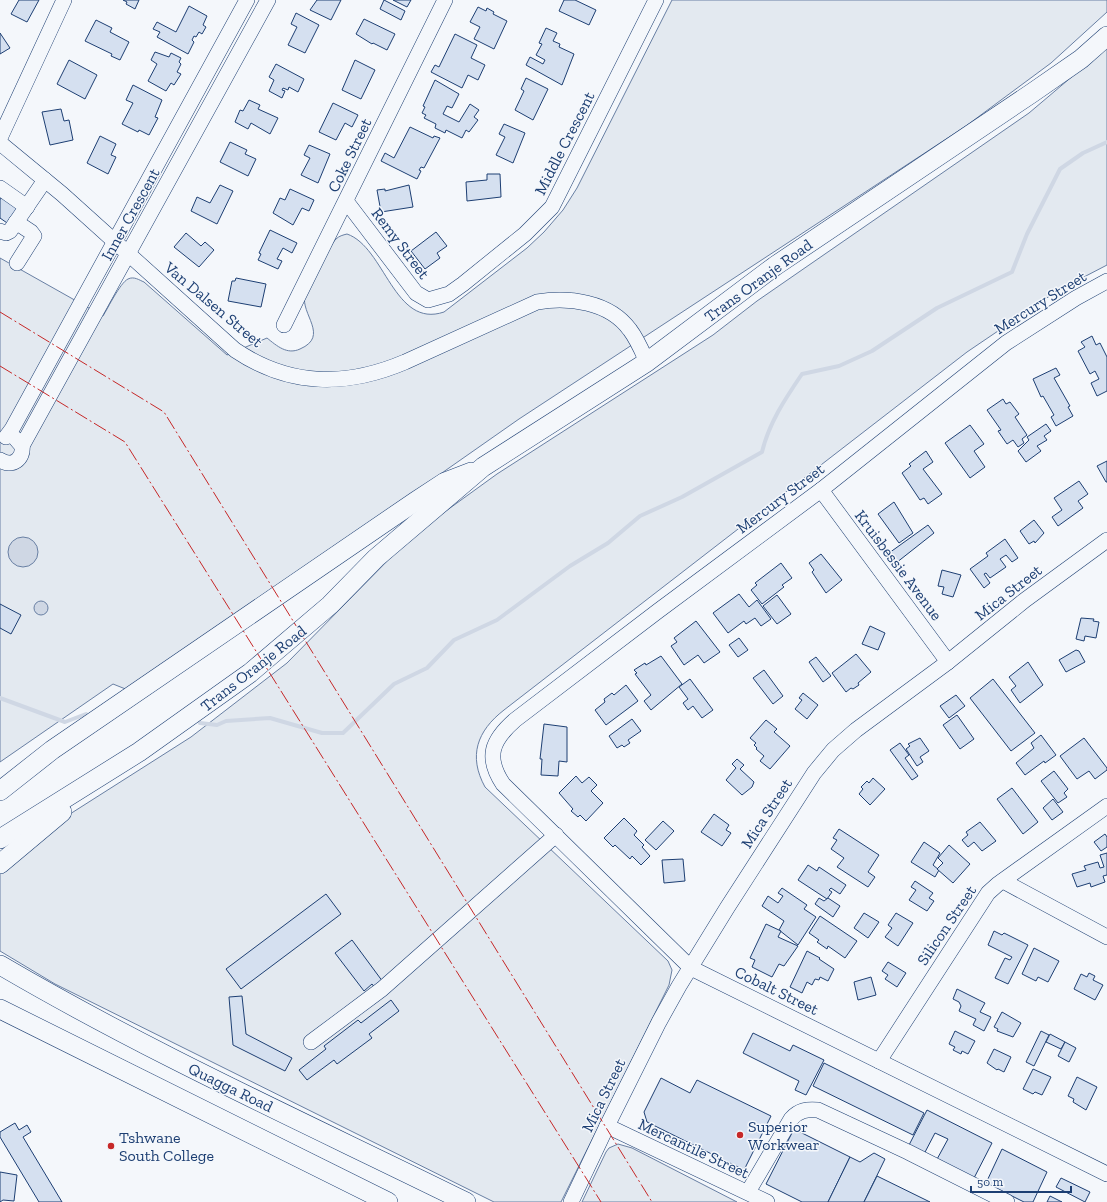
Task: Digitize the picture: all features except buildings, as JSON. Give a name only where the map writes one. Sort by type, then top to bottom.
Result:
[{"type":"main road","name":"Trans Oranje Road","points":[[1032,93],[1107,22]]},
{"type":"main road","name":"Trans Oranje Road","points":[[0,839],[109,772],[188,718],[250,673],[330,605],[376,558],[483,467],[647,362],[775,266],[1032,93],[1081,59],[1107,36]]},
{"type":"main road","name":"Trans Oranje Road","points":[[0,791],[52,750],[439,486],[483,467]]},
{"type":"main road","points":[[0,864],[109,772]]},
{"type":"main road","name":"Quagga Road","points":[[0,965],[50,994],[143,1043],[466,1202]]},
{"type":"main road","points":[[2,1011],[388,1202]]},
{"type":"street","points":[[0,138],[64,0]]},
{"type":"street","name":"Inner Crescent","points":[[3,439],[12,428],[247,0]]},
{"type":"street","name":"Inner Crescent","points":[[1,464],[12,463],[20,458],[22,454],[22,446],[268,0]]},
{"type":"street","name":"Coke Street","points":[[284,325],[445,0]]},
{"type":"street","name":"Middle Crescent","points":[[431,300],[449,294],[463,284],[525,234],[552,207],[656,0]]},
{"type":"street","name":"Van Dalsen Street","points":[[0,142],[45,180],[235,350],[258,364],[290,374],[310,378],[339,380],[389,368],[514,311],[537,302],[556,299],[585,302],[616,317],[630,330],[647,362]]},
{"type":"street","points":[[0,231],[6,233],[10,231],[45,180]]},
{"type":"street","points":[[0,188],[27,207]]},
{"type":"street","name":"Remy Street","points":[[346,201],[408,284],[422,298],[431,300]]},
{"type":"street","points":[[16,222],[32,232],[34,236],[17,263]]},
{"type":"street","name":"Mercury Street","points":[[492,758],[496,742],[515,720],[658,611],[821,490],[1006,344],[1076,298],[1107,281]]},
{"type":"street","points":[[3,439],[16,439],[22,446]]},
{"type":"street","name":"Kruisbessie Avenue","points":[[821,490],[948,662]]},
{"type":"street","name":"Mica Street","points":[[571,1202],[659,1022],[727,908],[814,773],[833,750],[856,730],[948,662],[1026,600],[1107,540]]},
{"type":"street","name":"Cobalt Street","points":[[492,758],[494,768],[503,784],[691,968],[1107,1174]]},
{"type":"street","name":"Silicon Street","points":[[879,1061],[988,893],[1003,880],[1107,806]]},
{"type":"street","points":[[312,1042],[382,989],[556,835]]},
{"type":"street","points":[[1003,880],[1107,937]]},
{"type":"street","points":[[748,1192],[791,1119],[801,1111],[818,1110],[908,1152],[1007,1202]]},
{"type":"street","name":"Mercantile Street","points":[[607,1126],[748,1192],[766,1202]]},
{"type":"shaded area","points":[[672,0],[1107,0],[1107,12],[1051,63],[966,126],[519,419],[289,580],[128,690],[113,684],[0,762],[0,258],[103,316],[125,281],[130,278],[138,279],[144,282],[227,355],[267,338],[282,349],[291,351],[295,351],[309,344],[313,338],[313,331],[312,324],[306,310],[306,291],[336,239],[347,234],[360,242],[371,254],[401,298],[413,309],[427,314],[444,312],[527,248],[544,232],[563,210],[577,188]]},
{"type":"shaded area","points":[[1107,47],[1107,265],[1057,291],[967,352],[504,710],[487,727],[482,735],[476,755],[480,776],[485,787],[668,961],[672,970],[669,985],[561,1202],[494,1202],[55,984],[0,951],[0,871],[70,814],[191,737],[287,663],[399,549],[439,516],[497,474],[713,335],[757,301],[1029,113]]},
{"type":"shaded area","points":[[23,537],[34,541],[38,552],[34,563],[23,567],[12,563],[8,552],[12,541]]},
{"type":"shaded area","points":[[38,601],[44,601],[48,605],[48,611],[44,615],[38,615],[34,611],[34,605]]},
{"type":"shaded area","points":[[618,1144],[632,1148],[737,1202],[582,1202],[606,1152],[609,1148]]},
{"type":"waterway","points":[[200,723],[217,725],[226,721],[270,718],[322,733],[343,733],[394,684],[427,668],[454,640],[497,620],[570,566],[608,543],[640,516],[682,497],[762,452],[773,421],[802,374],[839,366],[872,351],[937,308],[1012,272],[1027,234],[1060,169],[1083,153],[1107,142]]},
{"type":"waterway","points":[[0,698],[65,722],[86,714]]},
{"type":"power","points":[[0,312],[164,412],[652,1202]]},
{"type":"power","points":[[0,366],[125,442],[601,1202]]},
{"type":"place","name":"Superior Workwear","points":[[740,1135]]},
{"type":"place","name":"Tshwane South College","points":[[111,1146]]}]
